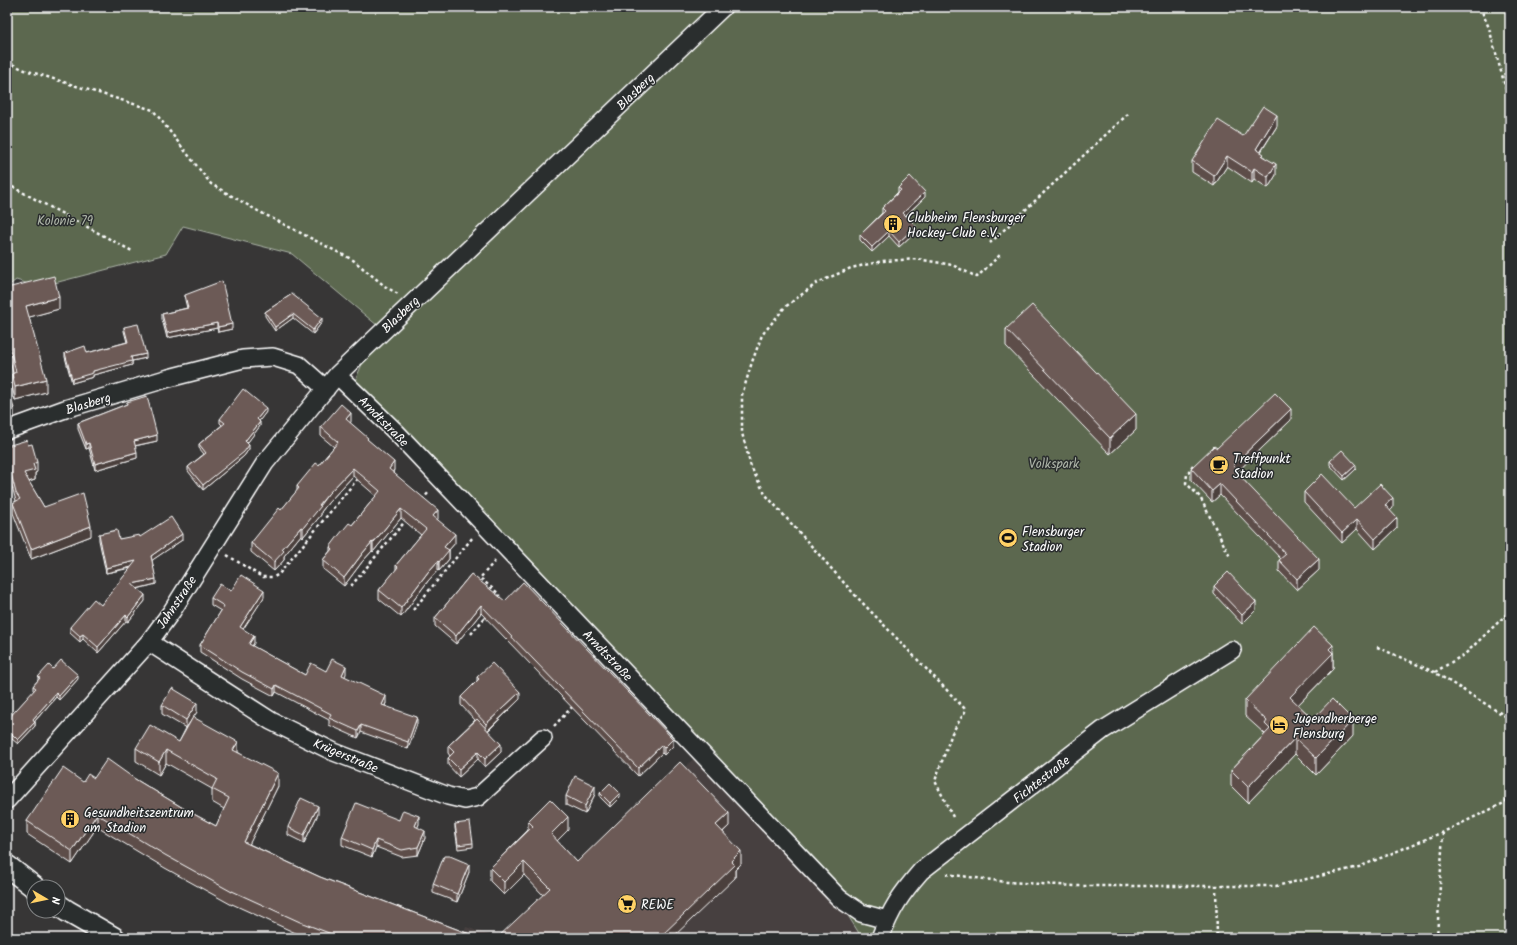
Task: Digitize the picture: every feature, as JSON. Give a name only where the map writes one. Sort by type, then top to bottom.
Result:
[{"type":"main road","points":[[7,866],[26,881]]},
{"type":"main road","points":[[66,910],[114,938]]},
{"type":"street","name":"Blasberg","points":[[7,430],[65,409],[162,380],[242,359],[273,357],[299,365],[326,389],[338,375],[412,302],[723,7]]},
{"type":"street","name":"Arndtstraße","points":[[338,375],[396,432],[839,898],[861,913],[887,920]]},
{"type":"street","name":"Jahnstraße","points":[[7,800],[149,642],[172,611],[265,463],[326,389]]},
{"type":"street","name":"Krügerstraße","points":[[149,642],[271,721],[334,752],[448,796],[464,800],[478,797],[543,738]]},
{"type":"street","name":"Fichtestraße","points":[[880,938],[887,920],[902,894],[922,871],[1103,730],[1232,650]]},
{"type":"path","points":[[1480,7],[1489,28],[1510,104]]},
{"type":"path","points":[[7,62],[25,70],[153,110],[211,184],[258,211],[353,260],[386,287],[412,302]]},
{"type":"path","points":[[990,243],[1129,113]]},
{"type":"path","points":[[7,184],[132,251]]},
{"type":"path","points":[[954,817],[935,781],[952,733],[966,710],[854,594],[765,494],[751,467],[742,433],[742,395],[762,335],[785,307],[817,283],[851,268],[883,260],[918,259],[952,265],[977,277],[1000,254]]},
{"type":"path","points":[[1193,465],[1187,474],[1186,483],[1200,497],[1230,557]]},
{"type":"path","points":[[213,546],[262,577],[274,577],[279,574],[360,476]]},
{"type":"path","points":[[421,502],[440,479]]},
{"type":"path","points":[[351,586],[411,514]]},
{"type":"path","points":[[413,610],[484,525]]},
{"type":"path","points":[[495,605],[500,599],[500,594],[480,578],[506,548]]},
{"type":"path","points":[[472,634],[490,611]]},
{"type":"path","points":[[1434,672],[1465,654],[1510,611]]},
{"type":"path","points":[[1377,647],[1434,672],[1510,719]]},
{"type":"path","points":[[543,738],[577,702]]},
{"type":"path","points":[[922,871],[1006,882],[1076,886],[1276,886],[1359,867],[1443,832],[1504,803],[1510,798]]},
{"type":"path","points":[[1437,938],[1443,832]]},
{"type":"path","points":[[1216,885],[1217,938]]},
{"type":"shaded area","points":[[700,753],[837,898],[862,938],[498,938]]},
{"type":"shaded area","points":[[466,927],[497,938],[462,938]]},
{"type":"green space","name":"Volkspark","points":[[7,7],[1510,7],[1510,938],[862,938],[837,898],[352,388],[378,326],[292,254],[183,226],[166,254],[39,287],[16,280],[7,287]]},
{"type":"building","points":[[1263,106],[1277,115],[1256,149],[1264,154],[1262,156],[1276,164],[1268,177],[1254,168],[1252,172],[1227,156],[1214,176],[1192,161],[1218,120],[1243,136]]},
{"type":"building","points":[[910,176],[925,192],[903,213],[916,226],[899,242],[889,231],[872,247],[860,235],[885,211],[882,208],[901,190],[898,188]]},
{"type":"building","points":[[54,276],[59,297],[26,306],[46,379],[15,387],[12,374],[16,372],[7,337],[7,288]]},
{"type":"building","points":[[222,281],[232,324],[218,327],[217,323],[167,333],[162,314],[188,308],[185,295]]},
{"type":"building","points":[[292,294],[322,318],[313,330],[293,314],[275,327],[265,312]]},
{"type":"building","points":[[1032,305],[1136,414],[1110,438],[1006,329]]},
{"type":"building","points":[[138,324],[146,354],[131,357],[132,361],[93,371],[93,373],[72,379],[65,353],[85,346],[87,353],[128,342],[124,327]]},
{"type":"building","points":[[7,389],[14,408],[7,411]]},
{"type":"building","points":[[243,389],[266,408],[257,419],[260,422],[245,441],[249,445],[244,452],[203,485],[188,467],[206,453],[199,444],[225,423],[220,419]]},
{"type":"building","points":[[1275,393],[1291,409],[1233,465],[1236,468],[1234,470],[1319,559],[1297,579],[1279,560],[1286,554],[1220,484],[1212,491],[1191,468],[1214,446],[1217,448]]},
{"type":"building","points":[[147,396],[157,435],[134,441],[137,452],[95,464],[89,443],[86,444],[78,423],[127,404],[127,402]]},
{"type":"building","points":[[341,404],[351,413],[346,419],[394,462],[389,469],[438,510],[433,516],[455,534],[444,547],[449,550],[428,572],[401,608],[379,590],[398,567],[396,565],[426,529],[401,509],[362,554],[344,578],[323,560],[332,549],[330,547],[339,535],[349,523],[352,525],[380,491],[353,468],[328,494],[319,505],[321,506],[303,528],[301,527],[282,549],[284,551],[274,562],[251,543],[279,508],[281,510],[299,488],[297,486],[316,463],[319,465],[338,442],[321,427]]},
{"type":"building","points":[[27,440],[28,445],[32,444],[37,462],[33,464],[35,470],[24,473],[44,507],[83,493],[91,526],[31,549],[13,503],[20,499],[16,493],[7,458],[7,446]]},
{"type":"building","points":[[1342,450],[1356,465],[1344,476],[1330,461]]},
{"type":"building","points":[[1322,474],[1354,508],[1380,484],[1393,498],[1385,505],[1397,518],[1375,539],[1357,519],[1342,533],[1304,492]]},
{"type":"building","points":[[171,517],[182,534],[151,556],[156,579],[132,584],[145,595],[128,617],[126,615],[98,647],[83,634],[80,636],[70,627],[94,599],[101,605],[136,561],[106,568],[99,534],[117,530],[119,539],[139,535],[140,537]]},
{"type":"building","points":[[1228,572],[1256,602],[1242,615],[1214,586]]},
{"type":"building","points":[[471,574],[505,601],[523,582],[673,739],[664,748],[662,745],[638,768],[481,605],[456,636],[435,618]]},
{"type":"building","points":[[241,575],[264,590],[240,627],[254,636],[249,644],[305,675],[311,663],[326,671],[332,659],[346,666],[342,675],[386,696],[382,705],[417,717],[408,742],[361,725],[358,731],[329,718],[331,714],[276,685],[274,689],[242,672],[200,645],[224,606],[211,598],[220,584],[231,591]]},
{"type":"building","name":"Jugendherberge Flensburg","points":[[1314,627],[1333,645],[1329,649],[1333,653],[1290,697],[1313,719],[1332,699],[1353,720],[1316,758],[1295,738],[1248,787],[1231,770],[1270,729],[1265,724],[1267,721],[1245,700]]},
{"type":"building","points":[[61,660],[78,675],[59,696],[56,693],[33,719],[35,722],[18,740],[12,734],[7,740],[7,720],[36,688],[33,686],[40,678],[38,677],[49,665],[53,669]]},
{"type":"building","points":[[492,663],[520,692],[486,724],[461,697],[479,679],[477,677]]},
{"type":"building","points":[[172,688],[197,703],[186,720],[162,705]]},
{"type":"building","points":[[193,717],[238,742],[233,750],[278,773],[244,842],[320,877],[480,938],[342,938],[300,922],[232,892],[165,855],[97,814],[72,851],[27,821],[63,768],[83,782],[88,774],[94,778],[107,759],[135,779],[216,826],[229,798],[212,789],[217,779],[166,750],[159,762],[136,748],[150,725],[179,742]]},
{"type":"building","points":[[477,719],[501,744],[485,759],[478,752],[459,769],[448,758],[454,752],[448,746]]},
{"type":"building","points":[[680,762],[729,813],[716,825],[741,851],[731,861],[735,865],[659,938],[497,938],[550,888],[524,862],[504,882],[490,868],[533,826],[528,821],[550,799],[568,817],[551,834],[577,862]]},
{"type":"building","points":[[575,776],[595,786],[585,806],[566,796]]},
{"type":"building","points":[[610,783],[620,793],[610,803],[600,793]]},
{"type":"building","points":[[301,798],[318,806],[304,835],[288,827]]},
{"type":"building","points":[[356,803],[399,820],[403,810],[419,816],[415,826],[425,831],[418,847],[402,850],[376,840],[372,850],[342,837]]},
{"type":"building","points":[[470,822],[473,843],[458,845],[455,824]]},
{"type":"building","points":[[444,856],[450,856],[469,864],[457,894],[433,884]]},
{"type":"place","name":"Clubheim Flensburger Hockey-Club e.V.","points":[[893,224]]},
{"type":"place","name":"Treffpunkt Stadion","points":[[1219,465]]},
{"type":"place","name":"Flensburger Stadion","points":[[1008,538]]},
{"type":"place","name":"Jugendherberge Flensburg","points":[[1279,725]]},
{"type":"place","name":"Gesundheitszentrum am Stadion","points":[[70,819]]},
{"type":"place","name":"REWE","points":[[627,904]]},
{"type":"park label","name":"Kolonie 79","points":[[65,220]]}]
